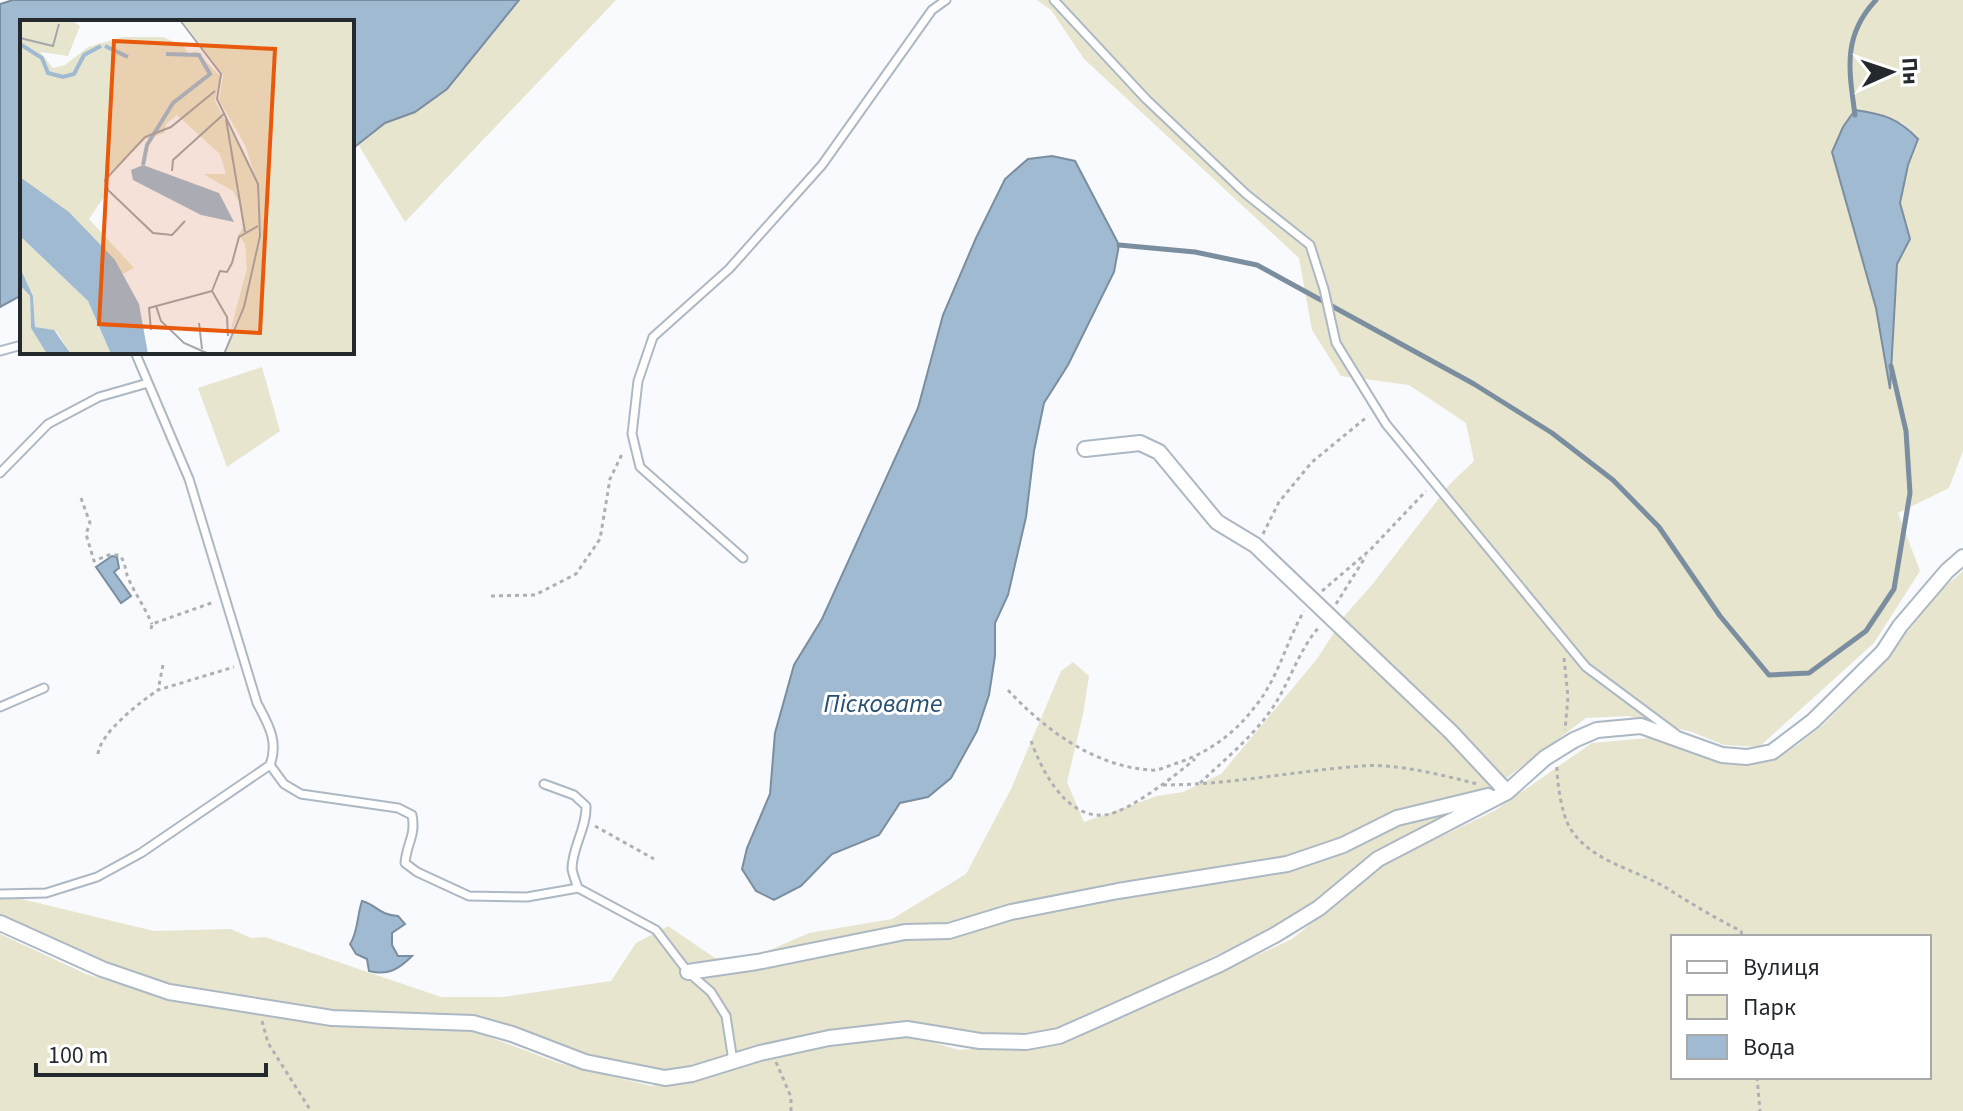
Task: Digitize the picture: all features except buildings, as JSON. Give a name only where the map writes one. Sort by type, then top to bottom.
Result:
[{"type":"street","points":[[1085,449],[1140,443],[1159,452],[1217,522],[1255,545],[1451,732],[1507,792]]},
{"type":"street","points":[[0,923],[102,969],[169,992],[332,1018],[473,1023],[512,1034],[585,1062],[665,1078],[692,1074],[773,1050],[829,1038],[907,1029],[980,1041],[1026,1042],[1059,1036],[1220,964],[1275,935],[1319,908],[1378,859],[1507,792],[1556,751],[1597,730],[1641,726],[1722,755],[1747,757],[1772,752],[1813,721],[1883,652],[1900,626],[1963,557]]},
{"type":"street","points":[[688,972],[757,962],[905,932],[949,931],[1011,912],[1287,864],[1343,845],[1397,818],[1507,792]]},
{"type":"lane","points":[[743,558],[640,467],[632,434],[638,381],[653,337],[729,269],[822,165],[932,10],[946,0]]},
{"type":"lane","points":[[1054,0],[1157,110],[1246,194],[1310,245],[1336,343],[1377,409],[1586,667],[1685,741]]},
{"type":"lane","points":[[0,351],[20,346]]},
{"type":"lane","points":[[0,894],[46,893],[97,877],[141,853],[270,765],[274,752],[272,733],[257,703],[189,479],[136,354]]},
{"type":"lane","points":[[0,473],[48,424],[99,397],[148,383]]},
{"type":"lane","points":[[0,707],[44,688]]},
{"type":"lane","points":[[270,765],[284,784],[301,794],[398,808],[412,815],[415,830],[407,846],[405,863],[417,872],[469,896],[527,897],[578,888],[656,930],[688,972],[711,992],[726,1016],[733,1061]]},
{"type":"lane","points":[[544,784],[574,795],[586,806],[587,821],[577,843],[572,869],[578,888]]},
{"type":"path","points":[[1255,545],[1279,502],[1312,462],[1377,409]]},
{"type":"path","points":[[491,596],[535,595],[576,574],[600,539],[610,479],[632,434]]},
{"type":"path","points":[[1031,741],[1040,766],[1066,801],[1083,812],[1106,815],[1163,785],[1221,742],[1256,706],[1280,668],[1296,625],[1312,599],[1370,550],[1434,482]]},
{"type":"path","points":[[81,498],[90,523],[86,534],[94,561],[109,555],[119,555],[124,560],[126,576],[141,599],[152,624],[151,629]]},
{"type":"path","points":[[1198,785],[1272,710],[1291,678],[1307,640],[1329,617],[1341,592],[1370,550]]},
{"type":"path","points":[[152,624],[225,598]]},
{"type":"path","points":[[1564,656],[1568,697],[1565,729],[1556,751],[1557,784],[1570,828],[1592,851],[1663,886],[1741,931],[1742,935]]},
{"type":"path","points":[[98,754],[102,740],[143,700],[158,690],[245,663]]},
{"type":"path","points":[[158,690],[163,665]]},
{"type":"path","points":[[1008,690],[1031,714],[1069,743],[1108,760],[1152,771],[1198,757]]},
{"type":"path","points":[[1163,785],[1198,785],[1364,765],[1436,773],[1479,784]]},
{"type":"path","points":[[587,821],[654,859]]},
{"type":"path","points":[[260,1014],[268,1043],[311,1111]]},
{"type":"path","points":[[773,1050],[791,1097],[791,1111]]},
{"type":"path","points":[[1757,1079],[1760,1111]]},
{"type":"green space","points":[[519,0],[616,0],[405,222],[358,144],[385,123],[415,112],[447,89]]},
{"type":"green space","points":[[1037,0],[1963,0],[1963,451],[1949,488],[1898,513],[1920,571],[1874,643],[1759,747],[1724,745],[1692,732],[1628,716],[1586,718],[1508,777],[1433,824],[1378,853],[1288,922],[1056,1030],[1022,1038],[969,1035],[908,1024],[661,1071],[584,1055],[514,1027],[472,1020],[338,1012],[170,988],[109,965],[0,914],[0,896],[9,896],[154,931],[231,929],[251,938],[265,937],[441,997],[503,997],[611,981],[636,943],[668,926],[715,958],[756,956],[809,933],[892,919],[966,874],[1011,789],[1061,671],[1073,662],[1089,676],[1067,782],[1084,822],[1157,796],[1183,792],[1221,774],[1317,659],[1346,614],[1450,484],[1474,461],[1466,423],[1409,385],[1341,376],[1312,330],[1299,258],[1084,59],[1051,10]],"holes":[[[1880,114],[1904,124],[1918,139],[1908,165],[1900,203],[1910,239],[1897,264],[1890,385],[1876,308]]]},
{"type":"green space","points":[[262,367],[280,431],[227,467],[198,388]]},
{"type":"green space","points":[[1963,571],[1963,1111],[0,1111],[0,934],[86,974],[184,1003],[332,1023],[468,1029],[559,1063],[651,1086],[689,1081],[797,1052],[908,1035],[959,1050],[1060,1042],[1292,939],[1386,863],[1494,811],[1592,743],[1649,738],[1715,760],[1764,763],[1796,746],[1822,726],[1877,670],[1940,591]]},
{"type":"water","points":[[13,0],[519,0],[447,89],[415,112],[385,123],[354,147],[354,20],[20,20],[20,296],[0,307],[0,4]]},
{"type":"water","points":[[1855,110],[1890,118],[1918,139],[1908,165],[1900,203],[1910,239],[1897,264],[1890,389],[1876,308],[1832,152]]},
{"type":"water","name":"Пісковате","points":[[1052,156],[1075,161],[1119,245],[1114,272],[1068,365],[1044,403],[1026,517],[1008,595],[995,623],[995,656],[989,695],[977,731],[951,778],[928,797],[900,803],[879,835],[832,854],[801,886],[774,900],[756,891],[742,869],[747,848],[770,794],[775,733],[794,665],[822,619],[918,408],[943,315],[1005,179],[1028,159]]},
{"type":"water","points":[[112,556],[117,557],[119,568],[114,572],[131,596],[121,603],[96,567]]},
{"type":"water","points":[[362,901],[386,914],[398,916],[405,924],[392,933],[392,945],[398,956],[412,956],[393,970],[382,973],[369,971],[367,959],[356,954],[350,944]]},
{"type":"waterway","points":[[1855,115],[1850,54],[1858,27],[1876,0]]},
{"type":"waterway","points":[[1119,245],[1195,252],[1257,265],[1474,384],[1552,433],[1613,480],[1659,527],[1720,616],[1769,675],[1809,673],[1866,631],[1894,589],[1910,493],[1906,431],[1891,366]]}]
